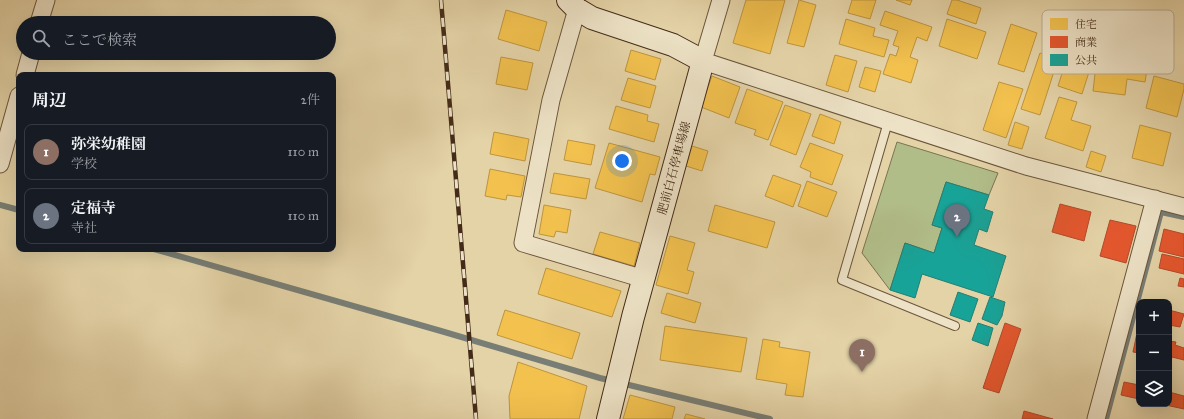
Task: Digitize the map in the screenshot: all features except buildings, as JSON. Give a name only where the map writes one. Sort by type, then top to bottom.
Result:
[{"type":"main road","points":[[573,5],[592,18],[673,46],[703,61]]},
{"type":"main road","name":"肥前白石停車場線","points":[[608,419],[703,61]]},
{"type":"street","points":[[41,16],[46,0]]},
{"type":"street","points":[[721,0],[703,61],[1026,166],[1184,206]]},
{"type":"street","points":[[573,5],[551,100],[523,243],[644,279]]},
{"type":"street","points":[[26,72],[29,60]]},
{"type":"street","points":[[0,164],[16,107]]},
{"type":"street","points":[[1096,419],[1155,199]]},
{"type":"lane","points":[[888,122],[842,280],[955,326]]},
{"type":"green space","points":[[897,142],[998,173],[989,195],[946,182],[932,225],[942,228],[934,253],[905,243],[890,290],[862,253]]},
{"type":"waterway","points":[[0,205],[16,209]]},
{"type":"waterway","points":[[1106,419],[1161,212],[1184,217]]},
{"type":"waterway","points":[[164,252],[600,378],[770,419]]},
{"type":"railway","points":[[441,0],[476,419]]},
{"type":"place","name":"定福寺","points":[[957,237]]},
{"type":"place","name":"弥栄幼稚園","points":[[862,372]]}]
